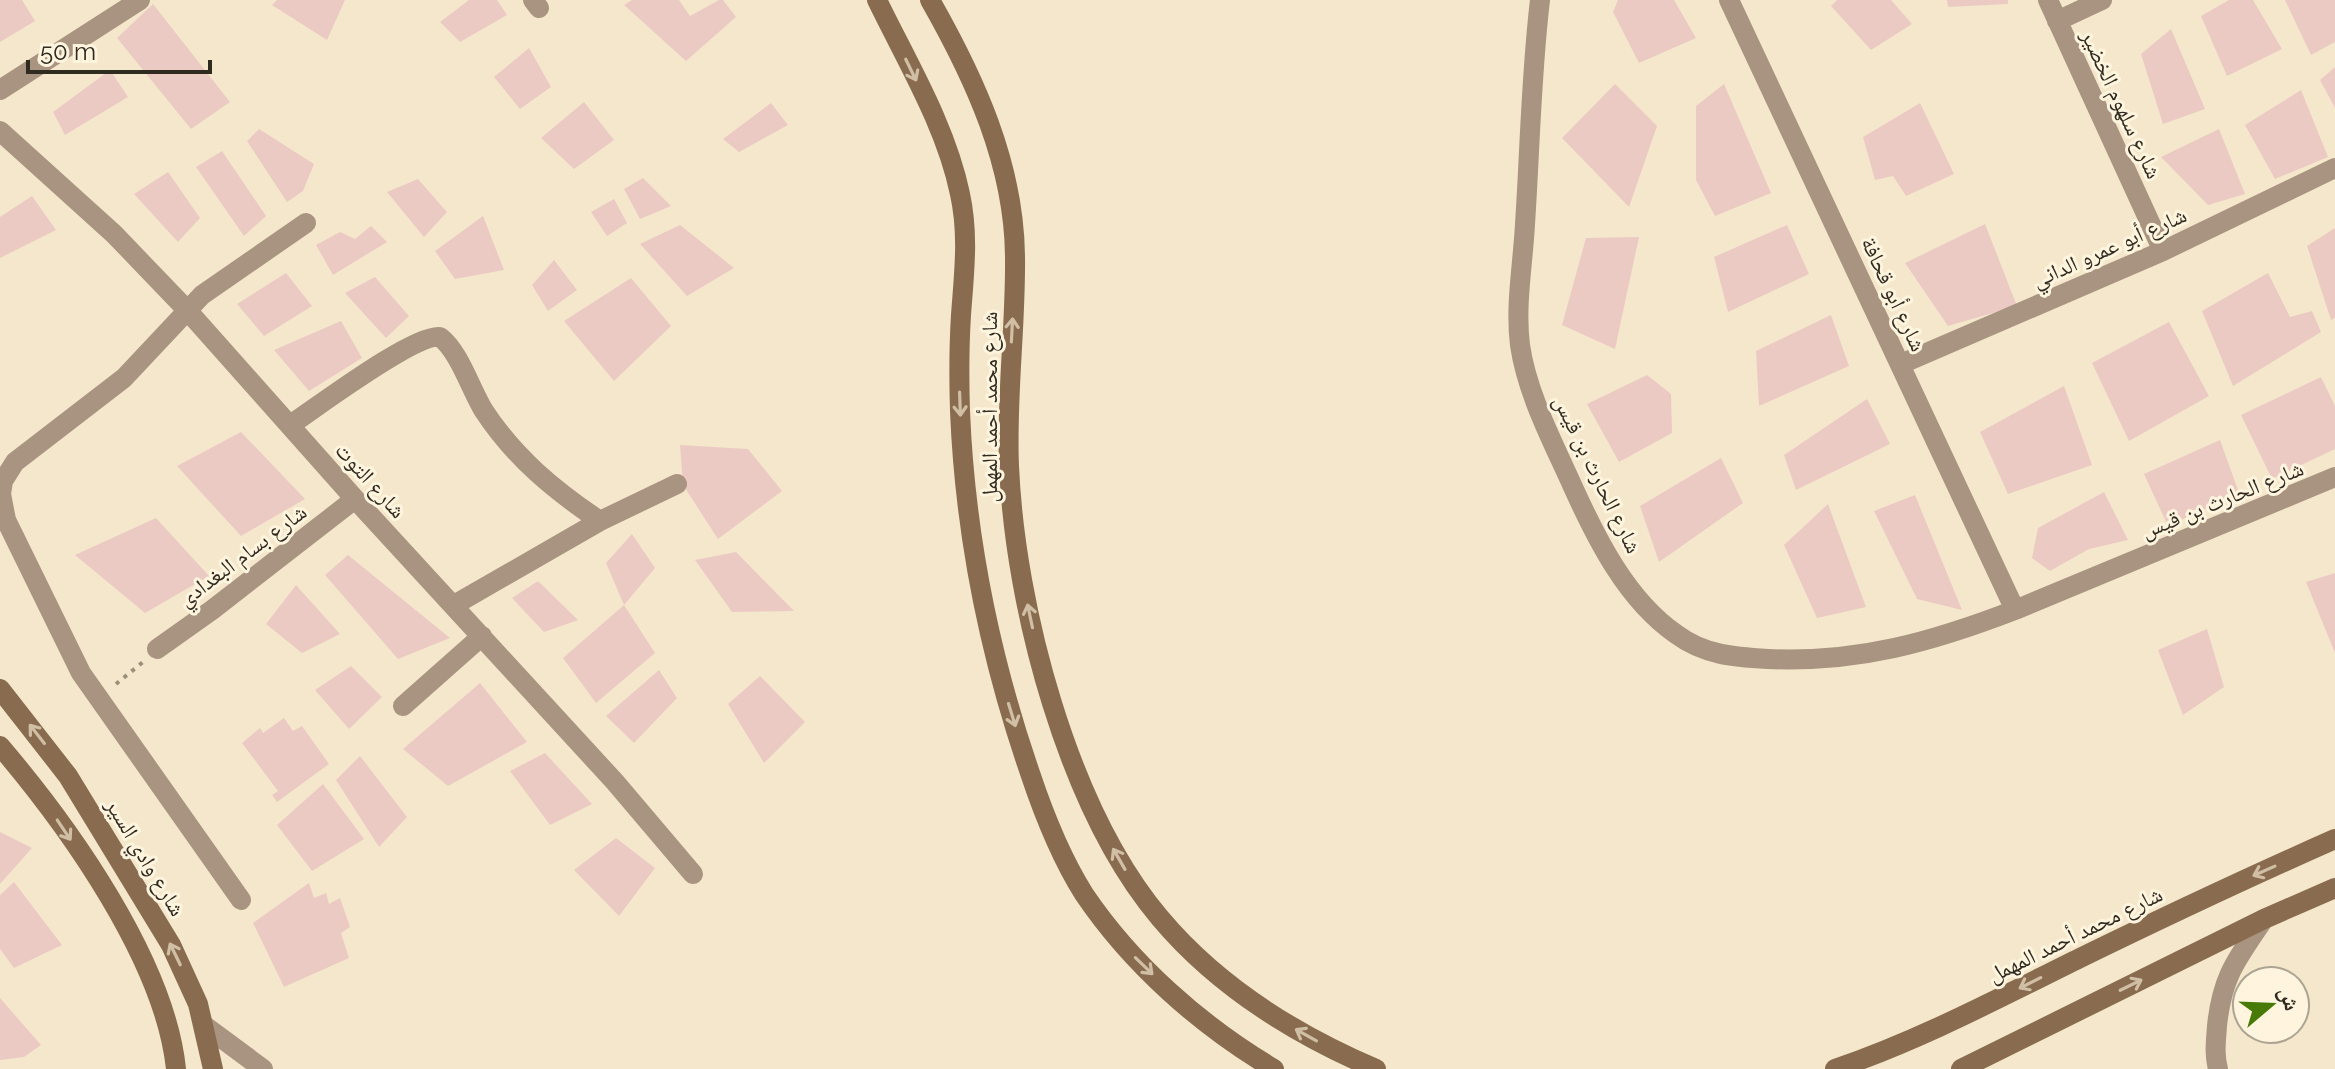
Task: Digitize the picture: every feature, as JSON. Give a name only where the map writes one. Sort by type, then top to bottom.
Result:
[{"type":"main road","name":"شارع محمد أحمد المهمل","points":[[877,0],[941,131],[960,192],[966,249],[959,348],[960,411],[975,555],[1004,689],[1042,806],[1064,858],[1083,891],[1129,952],[1190,1008],[1274,1069]]},
{"type":"main road","name":"شارع محمد أحمد المهمل","points":[[930,0],[981,102],[997,142],[1007,181],[1015,255],[1008,405],[1013,517],[1037,650],[1070,753],[1104,830],[1137,890],[1186,947],[1214,973],[1262,1009],[1329,1048],[1376,1069]]},
{"type":"main road","name":"شارع وادي السير","points":[[0,689],[68,776],[171,945],[205,1026],[213,1069]]},
{"type":"main road","points":[[0,746],[53,813],[107,895],[152,982],[170,1032],[176,1069]]},
{"type":"main road","name":"شارع محمد أحمد المهمل","points":[[1835,1069],[1956,1020],[2190,904],[2335,839]]},
{"type":"main road","points":[[1961,1069],[2264,919],[2335,888]]},
{"type":"main road","points":[[170,1032],[205,1026]]},
{"type":"street","points":[[0,90],[140,0]]},
{"type":"street","name":"شارع الحارث بن قيس","points":[[1540,0],[1531,89],[1520,345],[1535,398],[1601,544],[1641,601],[1670,630],[1703,650],[1727,657],[1787,660],[1868,655],[1900,649],[2015,610],[2335,477]]},
{"type":"street","name":"شارع أبو قحافة","points":[[1729,0],[2015,610]]},
{"type":"street","name":"شارع سلهوم الخضير","points":[[2048,0],[2163,251]]},
{"type":"street","name":"شارع سلهوم الخضير","points":[[2057,21],[2102,0]]},
{"type":"street","name":"شارع التوت","points":[[0,131],[114,234],[187,310],[355,499],[615,782],[693,874]]},
{"type":"street","name":"شارع أبو عمرو الداني","points":[[1901,364],[2163,251],[2335,168]]},
{"type":"street","points":[[241,900],[97,697],[59,632],[6,520],[1,494],[3,481],[15,462],[124,378],[187,310],[226,276],[306,223]]},
{"type":"street","points":[[290,425],[397,352],[419,340],[440,337],[449,346],[484,409],[519,458],[544,481],[600,521]]},
{"type":"street","points":[[454,605],[600,521],[677,484]]},
{"type":"street","name":"شارع بسام البغدادي","points":[[157,649],[355,499]]},
{"type":"street","points":[[403,706],[482,636]]},
{"type":"street","points":[[2218,1069],[2215,1056],[2220,995],[2230,968],[2264,919]]},
{"type":"street","points":[[205,1026],[263,1069]]},
{"type":"path","points":[[97,697],[133,672],[157,649]]},
{"type":"building","points":[[0,0],[22,0],[35,21],[0,42]]},
{"type":"building","points":[[277,0],[345,0],[327,40],[272,5]]},
{"type":"building","points":[[469,0],[497,0],[507,15],[460,42],[440,22]]},
{"type":"building","points":[[632,0],[679,0],[690,16],[723,0],[736,17],[686,61],[624,5]]},
{"type":"building","points":[[1618,0],[1674,0],[1696,38],[1639,63],[1613,12]]},
{"type":"building","points":[[1837,0],[1891,0],[1912,24],[1871,50],[1831,6]]},
{"type":"building","points":[[1947,0],[2008,0],[2008,4],[1948,7]]},
{"type":"building","points":[[2229,0],[2253,0],[2282,49],[2227,76],[2201,16]]},
{"type":"building","points":[[2285,0],[2335,0],[2335,42],[2311,55]]},
{"type":"building","points":[[153,4],[230,102],[191,129],[117,38]]},
{"type":"building","points":[[2171,29],[2205,109],[2163,124],[2141,54]]},
{"type":"building","points":[[529,48],[551,87],[520,109],[494,77]]},
{"type":"building","points":[[2335,67],[2335,108],[2320,80]]},
{"type":"building","points":[[110,70],[128,97],[65,135],[53,112]]},
{"type":"building","points":[[1615,84],[1657,126],[1629,207],[1562,138]]},
{"type":"building","points":[[1724,84],[1771,193],[1715,216],[1696,180],[1696,106]]},
{"type":"building","points":[[2301,90],[2328,157],[2275,179],[2245,125]]},
{"type":"building","points":[[584,102],[614,140],[574,169],[541,138]]},
{"type":"building","points":[[771,103],[788,125],[739,152],[723,139]]},
{"type":"building","points":[[1920,103],[1954,174],[1906,196],[1893,176],[1875,180],[1863,137]]},
{"type":"building","points":[[259,129],[314,164],[303,191],[287,202],[247,141]]},
{"type":"building","points":[[2219,129],[2245,194],[2208,205],[2161,157]]},
{"type":"building","points":[[222,151],[266,216],[244,236],[196,167]]},
{"type":"building","points":[[168,172],[200,218],[178,242],[134,194]]},
{"type":"building","points":[[643,178],[671,206],[640,219],[624,189]]},
{"type":"building","points":[[418,179],[447,212],[424,237],[387,192]]},
{"type":"building","points":[[32,196],[56,230],[0,258],[0,217]]},
{"type":"building","points":[[614,199],[627,223],[607,236],[591,212]]},
{"type":"building","points":[[483,216],[504,270],[455,279],[435,251]]},
{"type":"building","points":[[1985,224],[2017,306],[1948,326],[1905,263]]},
{"type":"building","points":[[680,225],[734,268],[687,296],[640,244]]},
{"type":"building","points":[[1787,225],[1809,274],[1728,312],[1714,257]]},
{"type":"building","points":[[371,226],[387,242],[333,275],[316,245],[340,232],[355,239]]},
{"type":"building","points":[[2335,228],[2335,318],[2331,320],[2307,246]]},
{"type":"building","points":[[1639,237],[1615,349],[1562,325],[1586,238]]},
{"type":"building","points":[[554,260],[577,290],[548,311],[532,285]]},
{"type":"building","points":[[286,273],[312,306],[264,336],[237,304]]},
{"type":"building","points":[[2268,273],[2290,317],[2312,311],[2321,332],[2233,386],[2202,311]]},
{"type":"building","points":[[375,277],[409,316],[386,338],[345,293]]},
{"type":"building","points":[[631,278],[671,326],[614,381],[564,321]]},
{"type":"building","points":[[1831,315],[1849,366],[1759,406],[1756,351]]},
{"type":"building","points":[[341,321],[362,358],[309,391],[274,350]]},
{"type":"building","points":[[2169,322],[2209,396],[2129,441],[2092,363]]},
{"type":"building","points":[[1647,375],[1671,394],[1672,433],[1619,462],[1587,404]]},
{"type":"building","points":[[2321,377],[2335,406],[2335,449],[2272,479],[2241,415]]},
{"type":"building","points":[[2064,386],[2092,465],[2008,494],[1980,432]]},
{"type":"building","points":[[1867,399],[1890,444],[1796,490],[1784,455]]},
{"type":"building","points":[[241,432],[305,499],[241,536],[177,466]]},
{"type":"building","points":[[2220,440],[2239,493],[2168,526],[2144,474]]},
{"type":"building","points":[[680,445],[748,449],[782,491],[718,539],[683,485]]},
{"type":"building","points":[[1721,458],[1743,503],[1659,562],[1640,506]]},
{"type":"building","points":[[2104,492],[2128,540],[2089,549],[2050,571],[2032,558],[2038,528]]},
{"type":"building","points":[[1915,495],[1962,610],[1917,599],[1874,511]]},
{"type":"building","points":[[1828,504],[1866,607],[1817,618],[1784,545]]},
{"type":"building","points":[[156,518],[209,576],[145,613],[75,555]]},
{"type":"building","points":[[632,534],[655,568],[624,605],[606,563]]},
{"type":"building","points":[[736,552],[794,611],[732,612],[695,560]]},
{"type":"building","points":[[348,555],[450,638],[398,659],[325,575]]},
{"type":"building","points":[[2335,573],[2335,653],[2306,582]]},
{"type":"building","points":[[538,581],[578,620],[544,632],[512,598]]},
{"type":"building","points":[[296,585],[340,634],[302,653],[266,624]]},
{"type":"building","points":[[624,605],[655,653],[596,703],[563,658]]},
{"type":"building","points":[[2207,629],[2224,687],[2183,715],[2158,650]]},
{"type":"building","points":[[351,666],[382,697],[349,729],[315,690]]},
{"type":"building","points":[[659,670],[677,698],[634,743],[606,716]]},
{"type":"building","points":[[760,676],[805,722],[764,763],[728,704]]},
{"type":"building","points":[[480,683],[527,742],[448,786],[403,749]]},
{"type":"building","points":[[284,718],[293,731],[302,726],[329,764],[277,802],[272,795],[278,791],[242,743],[260,728],[263,733]]},
{"type":"building","points":[[545,753],[592,804],[550,825],[510,771]]},
{"type":"building","points":[[360,756],[407,817],[379,847],[336,780]]},
{"type":"building","points":[[323,784],[364,839],[312,871],[277,825]]},
{"type":"building","points":[[0,832],[32,848],[0,884]]},
{"type":"building","points":[[616,838],[655,868],[619,916],[574,870]]},
{"type":"building","points":[[14,882],[62,945],[14,968],[0,949],[0,895]]},
{"type":"building","points":[[309,883],[314,898],[326,893],[329,904],[340,898],[350,927],[341,933],[349,958],[284,987],[253,923]]},
{"type":"building","points":[[0,998],[41,1045],[24,1057],[0,1060]]}]
